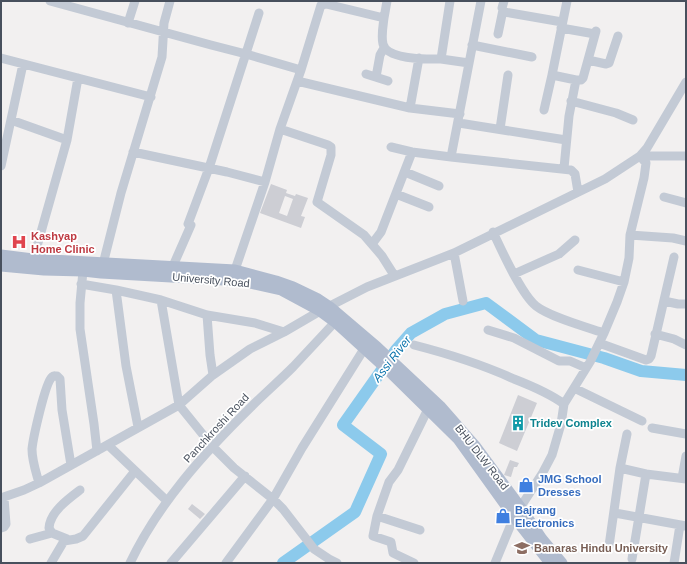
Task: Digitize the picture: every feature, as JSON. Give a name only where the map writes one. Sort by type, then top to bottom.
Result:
[{"type":"main road","points":[[1,255],[32,264],[102,268],[173,266],[235,270],[293,287],[318,299],[325,309],[371,351]]},
{"type":"main road","name":"University Road","points":[[1,266],[32,264],[44,270],[83,271],[102,268],[241,281],[281,290],[325,309],[334,322],[371,351],[392,374]]},
{"type":"main road","name":"BHU DLW Road","points":[[371,351],[392,361],[440,406],[459,427],[550,563]]},
{"type":"main road","name":"BHU DLW Road","points":[[392,374],[458,439],[517,513],[562,563]]},
{"type":"street","points":[[50,1],[301,70]]},
{"type":"street","points":[[128,23],[135,1]]},
{"type":"street","points":[[102,268],[121,193],[162,57],[164,23],[170,1]]},
{"type":"street","points":[[387,1],[382,42],[384,48],[389,52],[396,55],[469,63]]},
{"type":"street","points":[[441,59],[450,1]]},
{"type":"street","points":[[451,157],[481,1]]},
{"type":"street","points":[[544,110],[567,1]]},
{"type":"street","points":[[235,270],[265,182],[280,129],[301,70],[320,9],[323,4],[384,18]]},
{"type":"street","points":[[503,6],[504,12],[595,32],[583,78],[581,80],[576,80],[552,75]]},
{"type":"street","points":[[498,34],[503,6]]},
{"type":"street","points":[[173,266],[190,224],[259,14]]},
{"type":"street","points":[[588,60],[608,64],[618,36]]},
{"type":"street","points":[[472,45],[532,58]]},
{"type":"street","points":[[376,77],[380,55],[384,48]]},
{"type":"street","points":[[1,58],[151,97]]},
{"type":"street","points":[[410,108],[419,58]]},
{"type":"street","points":[[1,164],[23,64]]},
{"type":"street","points":[[366,74],[388,81]]},
{"type":"street","points":[[500,129],[508,75]]},
{"type":"street","points":[[32,264],[67,140],[78,78]]},
{"type":"street","points":[[564,168],[571,101],[576,80]]},
{"type":"street","points":[[297,81],[500,129],[566,140]]},
{"type":"street","points":[[1,528],[6,524],[3,498],[39,483],[179,405],[213,375],[250,349],[367,287],[454,252],[578,192],[621,169],[640,156],[647,148],[686,82]]},
{"type":"street","points":[[571,101],[616,113],[634,120]]},
{"type":"street","points":[[11,120],[67,140]]},
{"type":"street","points":[[280,129],[331,147],[331,155],[317,202],[364,235],[382,256],[394,276]]},
{"type":"street","points":[[391,148],[451,157],[564,168],[573,172],[578,192]]},
{"type":"street","points":[[133,152],[209,168],[265,182]]},
{"type":"street","points":[[372,244],[381,232],[412,152]]},
{"type":"street","points":[[640,156],[686,156]]},
{"type":"street","points":[[495,563],[517,513],[542,474],[552,455],[561,424],[564,404],[598,346],[624,282],[629,258],[630,235],[646,170],[646,162],[640,156]]},
{"type":"street","points":[[405,172],[439,186]]},
{"type":"street","points":[[396,194],[429,207]]},
{"type":"street","points":[[664,197],[686,203]]},
{"type":"street","points":[[493,232],[528,298],[550,314],[604,333]]},
{"type":"street","points":[[630,235],[673,238],[686,241]]},
{"type":"street","points":[[514,274],[559,254],[574,240]]},
{"type":"street","points":[[454,252],[463,301]]},
{"type":"street","points":[[598,346],[646,360],[649,359],[651,356],[674,257]]},
{"type":"street","points":[[578,270],[624,282]]},
{"type":"street","points":[[83,271],[81,284],[80,329],[93,416],[96,451]]},
{"type":"street","points":[[81,284],[161,300],[207,315],[255,323],[284,332]]},
{"type":"street","points":[[116,290],[126,366],[138,427]]},
{"type":"street","points":[[161,300],[179,405],[212,447],[273,499],[318,552],[337,563]]},
{"type":"street","points":[[664,301],[686,304]]},
{"type":"street","points":[[207,315],[213,375]]},
{"type":"street","name":"Panchkroshi Road","points":[[130,563],[143,537],[167,501],[212,447],[292,367],[334,322]]},
{"type":"street","points":[[488,330],[514,338],[559,361],[588,365]]},
{"type":"street","points":[[655,334],[674,339],[686,345]]},
{"type":"street","points":[[414,345],[485,366],[544,392],[564,404]]},
{"type":"street","points":[[226,563],[273,499],[302,448],[371,351]]},
{"type":"street","points":[[39,483],[33,464],[32,450],[34,435],[44,397],[50,378],[53,376],[57,376],[60,379],[62,410],[71,465]]},
{"type":"street","points":[[574,388],[642,421]]},
{"type":"street","points":[[414,563],[393,553],[391,542],[372,536],[377,516],[389,482],[398,470],[428,409]]},
{"type":"street","points":[[652,428],[686,434]]},
{"type":"street","points":[[609,546],[620,468],[627,434]]},
{"type":"street","points":[[108,445],[167,501]]},
{"type":"street","points":[[620,468],[646,474],[684,479],[686,456]]},
{"type":"street","points":[[30,539],[52,533],[67,539],[76,539],[83,536],[135,471]]},
{"type":"street","points":[[632,559],[646,474]]},
{"type":"street","points":[[171,563],[245,476]]},
{"type":"street","points":[[52,533],[49,525],[53,515],[66,501],[80,490]]},
{"type":"street","points":[[614,513],[683,526],[674,563]]},
{"type":"street","points":[[377,516],[420,530]]},
{"type":"street","points":[[51,563],[62,543],[67,539]]},
{"type":"street","points":[[317,563],[318,552]]},
{"type":"building","points":[[271,184],[287,190],[286,193],[295,196],[296,194],[308,198],[301,216],[305,217],[301,228],[260,213]],"holes":[[[285,196],[293,199],[287,216],[279,213]]]},
{"type":"building","name":"Tridev Complex","points":[[518,395],[537,403],[517,451],[499,443]]},
{"type":"building","points":[[510,460],[519,463],[517,467],[514,467],[511,477],[504,475]]},
{"type":"building","points":[[192,504],[205,514],[200,519],[188,509]]},
{"type":"waterway","name":"Assi River","points":[[283,563],[355,512],[381,454],[343,425],[396,350],[411,333],[445,314],[486,303],[536,340],[604,358],[641,371],[686,375]]},
{"type":"place","name":"Kashyap Home Clinic","points":[[19,242]]},
{"type":"place","name":"Tridev Complex","points":[[518,423]]},
{"type":"place","name":"JMG School Dresses","points":[[526,485]]},
{"type":"place","name":"Bajrang Electronics","points":[[503,516]]},
{"type":"place","name":"Banaras Hindu University","points":[[522,548]]}]
